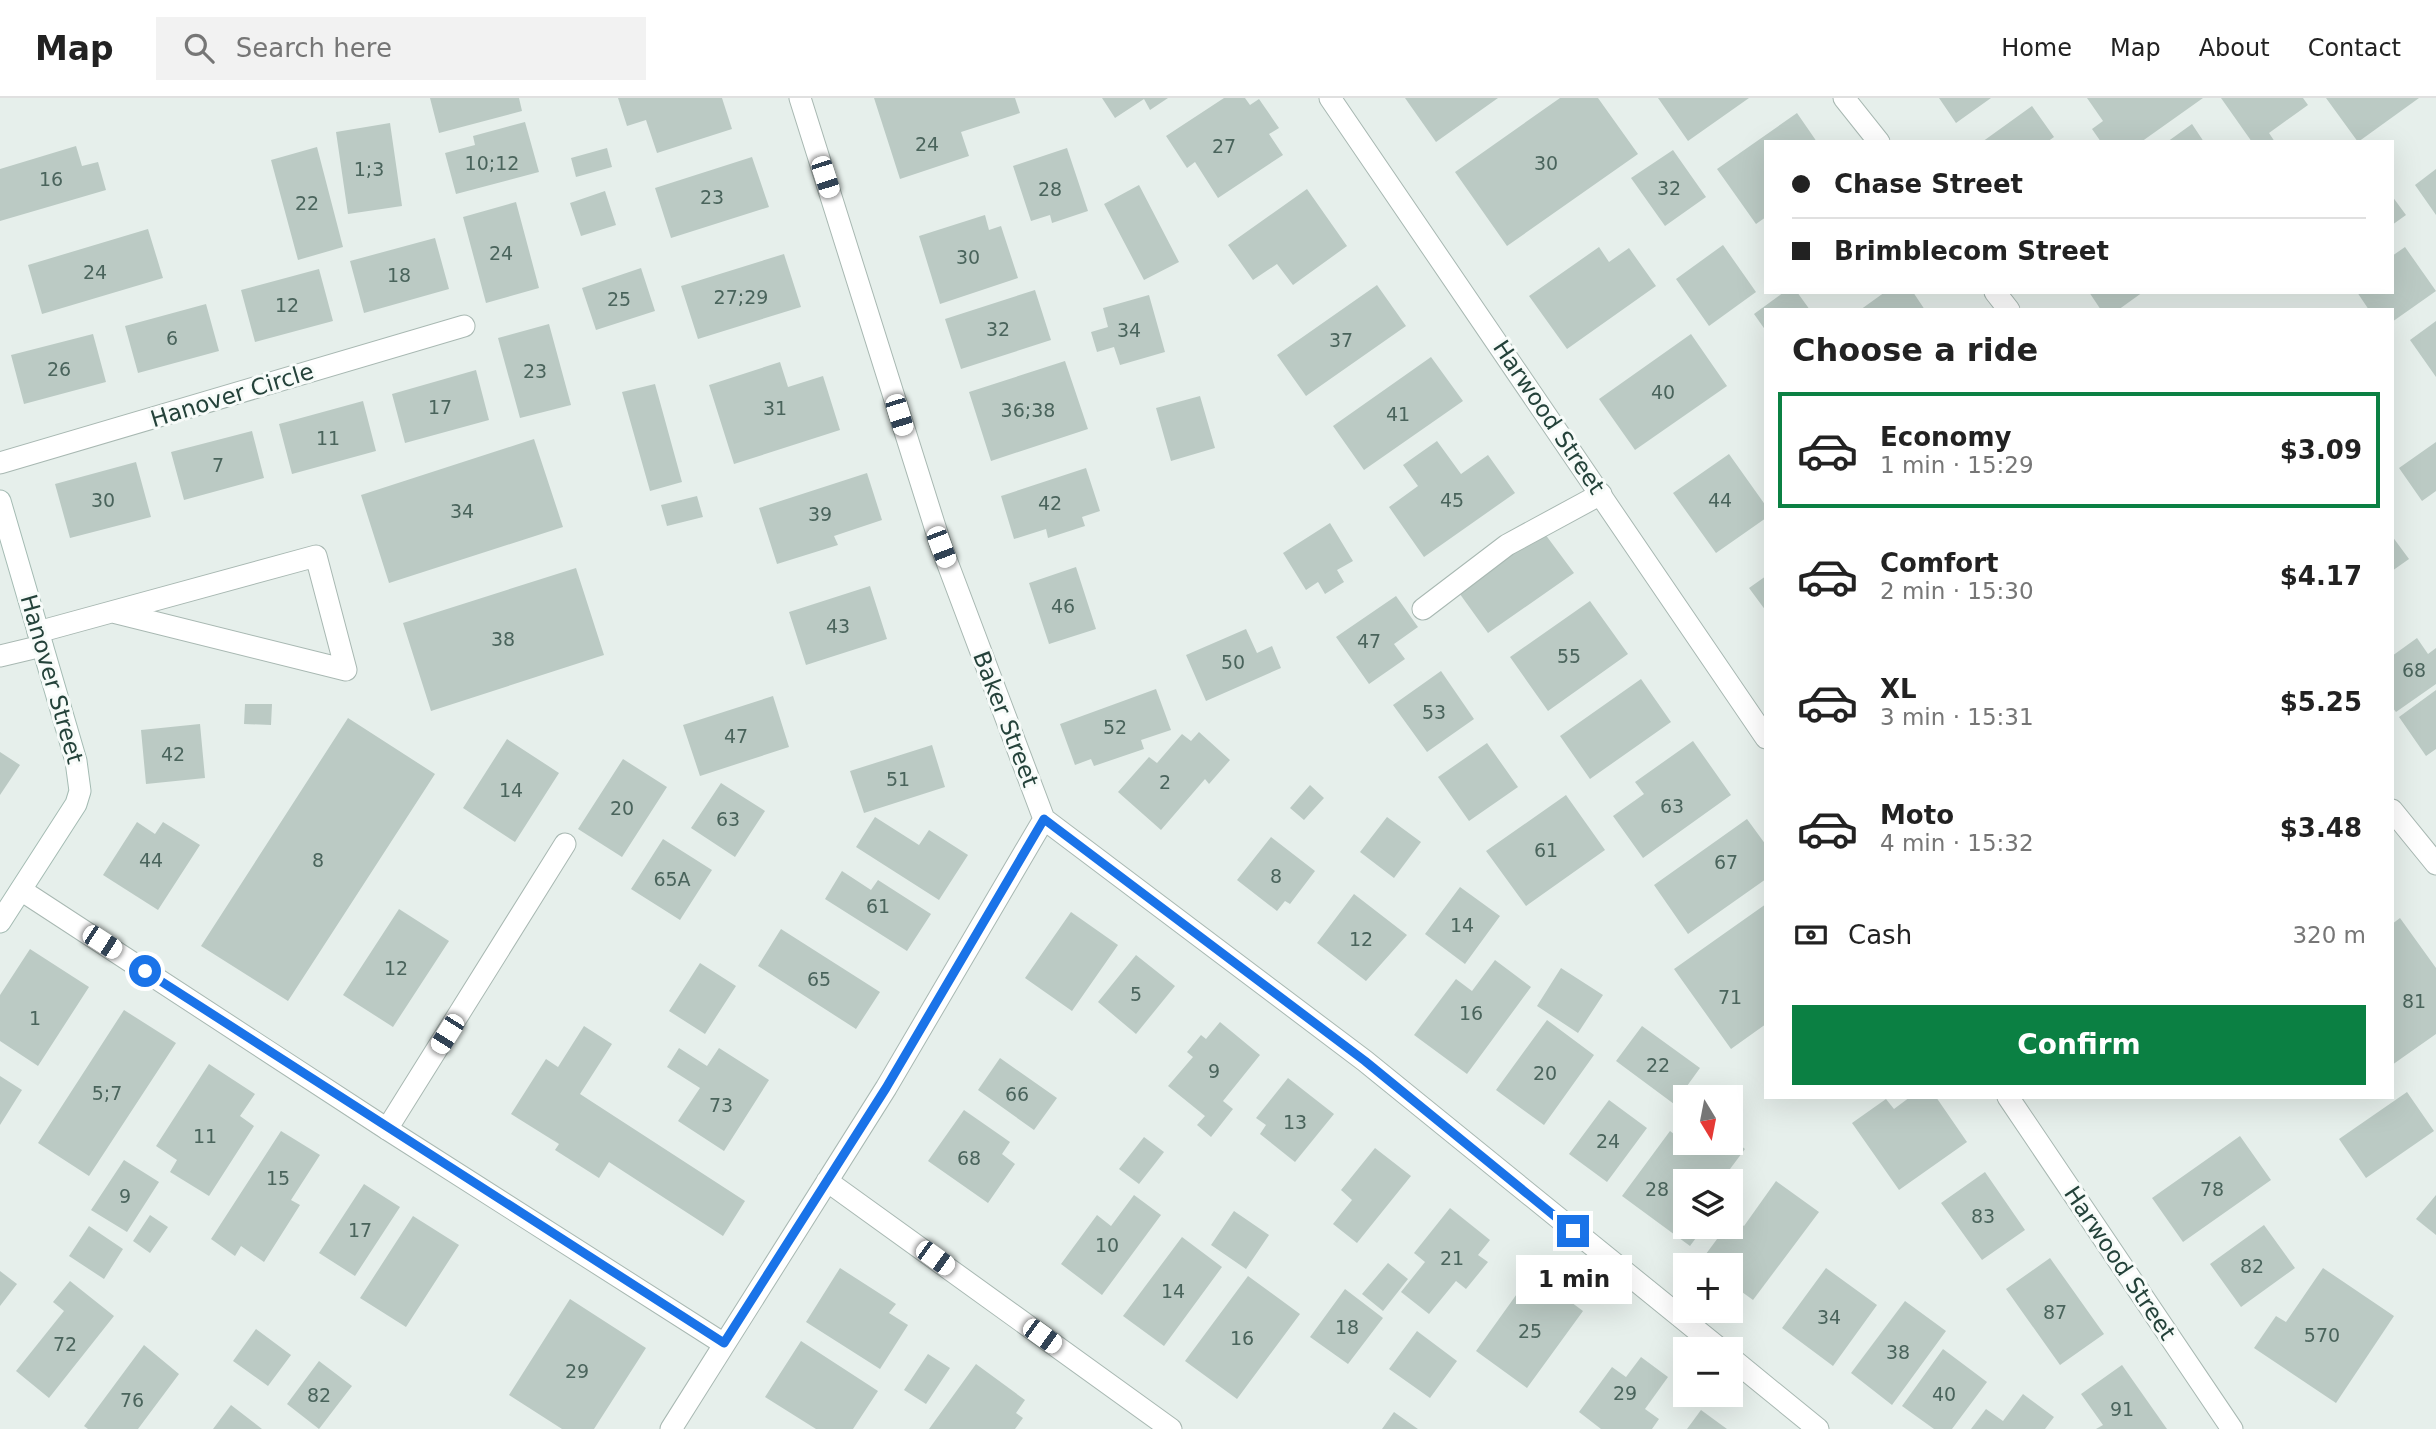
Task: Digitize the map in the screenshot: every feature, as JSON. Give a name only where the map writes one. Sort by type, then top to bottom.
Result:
[{"type":"street","name":"Baker Street","points":[[800,98],[941,547],[1044,819]]},
{"type":"street","name":"Harwood Street","points":[[1330,98],[1764,735]]},
{"type":"street","points":[[1844,98],[1877,140]]},
{"type":"street","points":[[1997,294],[2007,308]]},
{"type":"street","name":"Hanover Circle","points":[[0,463],[464,326]]},
{"type":"street","points":[[1423,609],[1507,545],[1601,494]]},
{"type":"street","name":"Hanover Street","points":[[0,501],[76,761],[80,790],[68,819],[0,922]]},
{"type":"street","points":[[0,656],[113,612],[316,556],[346,670],[113,612]]},
{"type":"street","points":[[2394,812],[2436,864]]},
{"type":"street","points":[[671,1429],[886,1088],[1044,819],[1365,1061],[1705,1337]]},
{"type":"street","points":[[387,1129],[565,844]]},
{"type":"street","points":[[21,890],[387,1129],[724,1343]]},
{"type":"street","name":"Harwood Street","points":[[2009,1099],[2232,1429]]},
{"type":"street","points":[[827,1181],[1171,1429]]},
{"type":"street","points":[[1743,1368],[1818,1429]]},
{"type":"building","points":[[430,98],[519,98],[522,111],[439,133]]},
{"type":"building","points":[[618,98],[722,98],[732,129],[657,153],[646,120],[627,126]]},
{"type":"building","points":[[874,98],[1015,98],[1020,113],[961,132],[969,156],[900,179]]},
{"type":"building","points":[[1102,98],[1168,98],[1150,110],[1144,99],[1115,118]]},
{"type":"building","points":[[1224,98],[1245,98],[1250,105],[1259,99],[1279,128],[1269,134],[1283,155],[1218,198],[1195,162],[1187,168],[1166,136]]},
{"type":"building","points":[[1405,98],[1498,98],[1436,142]]},
{"type":"building","points":[[1560,98],[1598,98],[1638,154],[1507,246],[1455,172]]},
{"type":"building","points":[[1658,98],[1749,98],[1688,141]]},
{"type":"building","points":[[1939,98],[1991,98],[1956,123]]},
{"type":"building","points":[[2087,98],[2203,98],[2144,140],[2100,140],[2092,129],[2103,121]]},
{"type":"building","points":[[2221,98],[2303,98],[2308,105],[2269,133],[2274,140],[2251,140]]},
{"type":"building","points":[[2326,98],[2419,98],[2361,140],[2357,140]]},
{"type":"building","points":[[2032,106],[2054,137],[2050,140],[1985,140]]},
{"type":"building","points":[[1797,113],[1816,140],[1764,140],[1764,218],[1756,224],[1717,169]]},
{"type":"building","points":[[525,122],[539,172],[456,194],[445,153],[475,145],[473,136]]},
{"type":"building","points":[[390,123],[402,206],[348,214],[336,132]]},
{"type":"building","points":[[2192,124],[2203,140],[2170,140]]},
{"type":"building","points":[[76,146],[82,166],[98,162],[106,190],[0,221],[0,169]]},
{"type":"building","points":[[317,147],[343,247],[298,260],[271,160]]},
{"type":"building","points":[[607,148],[612,167],[576,177],[571,158]]},
{"type":"building","points":[[1067,148],[1088,211],[1052,223],[1050,215],[1031,221],[1013,166]]},
{"type":"building","points":[[1673,150],[1706,197],[1665,226],[1631,178]]},
{"type":"building","points":[[752,157],[769,207],[671,238],[655,188]]},
{"type":"building","points":[[2436,169],[2436,215],[2415,185]]},
{"type":"building","points":[[1139,185],[1179,262],[1144,280],[1104,204]]},
{"type":"building","points":[[1307,189],[1347,246],[1293,285],[1277,264],[1253,280],[1228,245]]},
{"type":"building","points":[[605,191],[616,225],[581,236],[570,203]]},
{"type":"building","points":[[2394,199],[2406,215],[2394,224]]},
{"type":"building","points":[[516,202],[539,288],[486,303],[463,217]]},
{"type":"building","points":[[985,215],[989,230],[1001,226],[1018,278],[940,304],[919,236]]},
{"type":"building","points":[[148,229],[163,278],[42,314],[28,265]]},
{"type":"building","points":[[435,238],[449,289],[364,313],[350,261]]},
{"type":"building","points":[[1723,245],[1756,292],[1709,326],[1676,279]]},
{"type":"building","points":[[1599,247],[1609,262],[1629,248],[1656,286],[1567,349],[1529,296]]},
{"type":"building","points":[[2405,247],[2436,291],[2394,321],[2394,308],[2368,308],[2358,294],[2394,294],[2394,255]]},
{"type":"building","points":[[784,254],[801,307],[698,339],[681,286]]},
{"type":"building","points":[[641,268],[655,311],[596,330],[582,288]]},
{"type":"building","points":[[319,269],[333,321],[255,342],[241,290]]},
{"type":"building","points":[[1377,285],[1406,326],[1306,396],[1277,355]]},
{"type":"building","points":[[1035,290],[1051,340],[961,369],[945,319]]},
{"type":"building","points":[[1781,294],[1798,294],[1809,308],[1764,308],[1764,328],[1754,314]]},
{"type":"building","points":[[1882,294],[1914,294],[1924,308],[1863,308]]},
{"type":"building","points":[[2090,294],[2140,294],[2121,308],[2100,308]]},
{"type":"building","points":[[1149,295],[1165,352],[1120,365],[1114,347],[1097,352],[1091,332],[1108,327],[1103,308]]},
{"type":"building","points":[[206,304],[219,351],[138,373],[125,326]]},
{"type":"building","points":[[2436,321],[2436,377],[2410,340]]},
{"type":"building","points":[[549,324],[571,405],[520,418],[498,338]]},
{"type":"building","points":[[93,334],[106,382],[24,404],[11,355]]},
{"type":"building","points":[[1691,334],[1727,386],[1635,450],[1599,399]]},
{"type":"building","points":[[1431,357],[1463,401],[1364,470],[1333,426]]},
{"type":"building","points":[[1065,361],[1088,429],[991,461],[969,392]]},
{"type":"building","points":[[780,362],[788,387],[823,376],[840,430],[734,464],[709,385]]},
{"type":"building","points":[[476,370],[489,420],[405,443],[392,394]]},
{"type":"building","points":[[655,384],[682,482],[650,491],[622,392]]},
{"type":"building","points":[[1200,396],[1215,448],[1171,461],[1156,408]]},
{"type":"building","points":[[363,401],[376,451],[292,474],[279,424]]},
{"type":"building","points":[[252,431],[264,478],[184,500],[171,452]]},
{"type":"building","points":[[534,439],[563,527],[389,583],[361,495]]},
{"type":"building","points":[[1437,441],[1461,474],[1488,455],[1515,493],[1424,557],[1389,507],[1418,486],[1403,465]]},
{"type":"building","points":[[2436,442],[2436,491],[2422,501],[2399,468]]},
{"type":"building","points":[[1729,454],[1764,503],[1764,519],[1716,553],[1673,493]]},
{"type":"building","points":[[136,462],[151,517],[70,538],[55,484]]},
{"type":"building","points":[[1086,468],[1100,511],[1082,517],[1085,526],[1048,538],[1046,529],[1014,539],[1001,496]]},
{"type":"building","points":[[867,473],[882,520],[834,536],[838,545],[777,564],[759,508]]},
{"type":"building","points":[[697,496],[703,517],[667,526],[661,505]]},
{"type":"building","points":[[1330,523],[1353,561],[1337,570],[1344,582],[1325,594],[1318,582],[1306,590],[1283,553]]},
{"type":"building","points":[[1542,530],[1574,573],[1488,633],[1457,590]]},
{"type":"building","points":[[2394,539],[2409,559],[2394,570]]},
{"type":"building","points":[[1076,567],[1096,629],[1049,644],[1029,583]]},
{"type":"building","points":[[576,568],[604,655],[431,711],[403,623]]},
{"type":"building","points":[[1764,577],[1764,608],[1749,588]]},
{"type":"building","points":[[870,586],[887,639],[806,665],[789,612]]},
{"type":"building","points":[[1396,596],[1418,627],[1394,644],[1405,659],[1369,684],[1336,637]]},
{"type":"building","points":[[1590,601],[1628,654],[1548,711],[1510,657]]},
{"type":"building","points":[[1246,629],[1257,653],[1272,646],[1281,668],[1206,701],[1186,655]]},
{"type":"building","points":[[2417,638],[2428,654],[2436,648],[2436,684],[2396,712],[2394,710],[2394,655]]},
{"type":"building","points":[[1441,671],[1474,719],[1427,752],[1393,705]]},
{"type":"building","points":[[1641,679],[1671,722],[1590,779],[1560,736]]},
{"type":"building","points":[[1156,689],[1171,730],[1141,740],[1144,749],[1094,766],[1091,759],[1075,765],[1060,724]]},
{"type":"building","points":[[2436,690],[2436,749],[2426,756],[2399,717]]},
{"type":"building","points":[[773,696],[789,747],[700,776],[683,725]]},
{"type":"building","points":[[245,704],[272,704],[271,725],[244,724]]},
{"type":"building","points":[[348,718],[435,774],[288,1001],[201,946]]},
{"type":"building","points":[[200,724],[205,778],[146,784],[141,730]]},
{"type":"building","points":[[1199,732],[1230,760],[1209,784],[1205,779],[1161,830],[1118,792],[1149,757],[1157,763],[1182,734],[1191,741]]},
{"type":"building","points":[[507,739],[559,773],[515,842],[463,808]]},
{"type":"building","points":[[1693,741],[1731,795],[1643,858],[1613,816],[1644,794],[1635,782]]},
{"type":"building","points":[[1487,743],[1518,787],[1469,821],[1438,777]]},
{"type":"building","points":[[932,745],[945,787],[864,813],[850,771]]},
{"type":"building","points":[[0,752],[20,765],[0,795]]},
{"type":"building","points":[[623,759],[667,787],[622,857],[578,829]]},
{"type":"building","points":[[721,783],[765,811],[735,857],[691,828]]},
{"type":"building","points":[[1310,785],[1324,798],[1304,820],[1290,808]]},
{"type":"building","points":[[1566,795],[1605,850],[1526,906],[1486,851]]},
{"type":"building","points":[[875,817],[919,845],[929,830],[968,855],[939,900],[856,847]]},
{"type":"building","points":[[1387,817],[1421,842],[1394,878],[1360,852]]},
{"type":"building","points":[[1747,819],[1764,842],[1764,880],[1688,934],[1654,885]]},
{"type":"building","points":[[137,822],[155,834],[163,822],[200,845],[158,910],[103,875]]},
{"type":"building","points":[[1271,837],[1315,871],[1290,904],[1285,901],[1277,911],[1237,880]]},
{"type":"building","points":[[663,839],[712,870],[680,920],[631,889]]},
{"type":"building","points":[[842,871],[871,890],[878,880],[931,914],[907,951],[825,899]]},
{"type":"building","points":[[1460,887],[1500,916],[1465,964],[1425,934]]},
{"type":"building","points":[[1354,894],[1407,935],[1366,981],[1317,943]]},
{"type":"building","points":[[1764,905],[1764,1025],[1731,1049],[1674,969]]},
{"type":"building","points":[[399,909],[449,941],[393,1027],[343,995]]},
{"type":"building","points":[[1071,912],[1118,945],[1072,1011],[1025,978]]},
{"type":"building","points":[[2400,918],[2436,968],[2436,1034],[2394,1064],[2394,922]]},
{"type":"building","points":[[781,929],[880,992],[856,1029],[758,966]]},
{"type":"building","points":[[30,949],[89,987],[38,1066],[0,1041],[0,995]]},
{"type":"building","points":[[1136,955],[1175,986],[1136,1034],[1098,1002]]},
{"type":"building","points":[[1495,960],[1531,987],[1467,1074],[1414,1035],[1456,979],[1472,991]]},
{"type":"building","points":[[700,963],[736,986],[705,1034],[669,1011]]},
{"type":"building","points":[[1561,968],[1603,995],[1578,1033],[1537,1006]]},
{"type":"building","points":[[124,1010],[176,1043],[89,1176],[38,1143]]},
{"type":"building","points":[[1547,1020],[1594,1055],[1544,1125],[1496,1090]]},
{"type":"building","points":[[1220,1022],[1260,1055],[1223,1101],[1233,1109],[1211,1137],[1197,1125],[1205,1116],[1168,1086],[1193,1057],[1187,1052],[1201,1035],[1206,1039]]},
{"type":"building","points":[[584,1026],[612,1044],[580,1094],[745,1201],[723,1236],[609,1162],[599,1178],[555,1150],[559,1144],[511,1114],[546,1059],[558,1067]]},
{"type":"building","points":[[1642,1026],[1700,1068],[1688,1085],[1673,1085],[1673,1103],[1616,1061]]},
{"type":"building","points":[[679,1048],[707,1066],[719,1048],[769,1080],[724,1151],[678,1121],[700,1088],[667,1067]]},
{"type":"building","points":[[1000,1058],[1057,1098],[1034,1130],[978,1090]]},
{"type":"building","points":[[209,1064],[255,1094],[240,1116],[254,1126],[209,1196],[170,1172],[177,1160],[156,1146]]},
{"type":"building","points":[[0,1076],[22,1090],[0,1125]]},
{"type":"building","points":[[1288,1078],[1334,1114],[1295,1162],[1260,1134],[1266,1125],[1256,1118]]},
{"type":"building","points":[[2407,1092],[2434,1131],[2366,1178],[2339,1139]]},
{"type":"building","points":[[1886,1099],[1894,1109],[1907,1099],[1937,1099],[1967,1142],[1899,1190],[1852,1123]]},
{"type":"building","points":[[1609,1100],[1647,1128],[1607,1182],[1569,1154]]},
{"type":"building","points":[[964,1110],[1010,1142],[1002,1154],[1015,1164],[988,1203],[928,1161]]},
{"type":"building","points":[[281,1131],[320,1155],[291,1200],[300,1205],[264,1262],[241,1246],[235,1256],[211,1239]]},
{"type":"building","points":[[1670,1131],[1673,1133],[1673,1155],[1740,1155],[1730,1169],[1673,1169],[1673,1234],[1622,1196]]},
{"type":"building","points":[[2240,1136],[2271,1180],[2183,1242],[2152,1198]]},
{"type":"building","points":[[1144,1137],[1164,1152],[1139,1184],[1119,1169]]},
{"type":"building","points":[[1375,1148],[1411,1176],[1357,1243],[1333,1224],[1352,1200],[1341,1190]]},
{"type":"building","points":[[124,1160],[159,1182],[127,1232],[91,1210]]},
{"type":"building","points":[[1985,1172],[2025,1230],[1982,1260],[1941,1203]]},
{"type":"building","points":[[1776,1181],[1819,1212],[1753,1300],[1743,1293],[1743,1253],[1707,1253],[1717,1239],[1743,1239],[1744,1226]]},
{"type":"building","points":[[364,1184],[400,1207],[355,1276],[319,1253]]},
{"type":"building","points":[[1134,1195],[1161,1215],[1102,1295],[1061,1264],[1097,1215],[1111,1226]]},
{"type":"building","points":[[2436,1195],[2436,1235],[2416,1219]]},
{"type":"building","points":[[1450,1208],[1490,1240],[1478,1255],[1488,1262],[1466,1289],[1456,1281],[1429,1314],[1401,1292],[1425,1262],[1414,1253]]},
{"type":"building","points":[[1234,1211],[1269,1235],[1246,1269],[1211,1245]]},
{"type":"building","points":[[150,1215],[168,1227],[150,1253],[133,1241]]},
{"type":"building","points":[[413,1216],[459,1245],[406,1327],[360,1298]]},
{"type":"building","points":[[2264,1225],[2295,1268],[2241,1307],[2210,1264]]},
{"type":"building","points":[[89,1226],[123,1249],[104,1279],[69,1256]]},
{"type":"building","points":[[1182,1237],[1222,1267],[1164,1346],[1123,1316]]},
{"type":"building","points":[[1680,1239],[1695,1239],[1690,1246]]},
{"type":"building","points":[[2050,1258],[2104,1334],[2060,1365],[2006,1289]]},
{"type":"building","points":[[1388,1263],[1408,1279],[1383,1311],[1362,1294]]},
{"type":"building","points":[[840,1268],[896,1304],[889,1313],[908,1325],[880,1369],[806,1322]]},
{"type":"building","points":[[1826,1268],[1877,1305],[1833,1366],[1782,1328]]},
{"type":"building","points":[[2323,1268],[2394,1316],[2336,1403],[2254,1348],[2276,1316],[2286,1322]]},
{"type":"building","points":[[0,1271],[17,1284],[0,1306]]},
{"type":"building","points":[[1532,1273],[1583,1311],[1527,1388],[1476,1351]]},
{"type":"building","points":[[1248,1276],[1300,1314],[1237,1399],[1185,1361]]},
{"type":"building","points":[[70,1281],[114,1316],[49,1398],[16,1371],[64,1311],[53,1302]]},
{"type":"building","points":[[1345,1289],[1383,1318],[1348,1364],[1310,1337]]},
{"type":"building","points":[[570,1299],[646,1348],[594,1429],[562,1429],[509,1395]]},
{"type":"building","points":[[1905,1301],[1946,1331],[1892,1405],[1851,1373]]},
{"type":"building","points":[[256,1329],[291,1355],[268,1386],[233,1361]]},
{"type":"building","points":[[1417,1331],[1457,1361],[1430,1398],[1389,1369]]},
{"type":"building","points":[[801,1341],[878,1391],[853,1429],[816,1429],[765,1397]]},
{"type":"building","points":[[144,1345],[179,1374],[138,1429],[88,1429],[84,1426]]},
{"type":"building","points":[[1943,1349],[1987,1382],[1952,1429],[1934,1429],[1902,1406]]},
{"type":"building","points":[[928,1354],[950,1368],[926,1404],[904,1390]]},
{"type":"building","points":[[1641,1357],[1668,1377],[1645,1409],[1659,1419],[1652,1429],[1601,1429],[1579,1412],[1612,1367],[1626,1377]]},
{"type":"building","points":[[319,1361],[352,1386],[319,1429],[287,1404]]},
{"type":"building","points":[[976,1364],[1025,1400],[1016,1413],[1023,1418],[1015,1429],[929,1429]]},
{"type":"building","points":[[2122,1365],[2167,1429],[2096,1429],[2103,1425],[2081,1394]]},
{"type":"building","points":[[2023,1394],[2054,1417],[2045,1429],[1971,1429],[1986,1409],[2003,1421]]},
{"type":"building","points":[[231,1405],[262,1429],[213,1429]]},
{"type":"building","points":[[1701,1410],[1727,1429],[1687,1429]]},
{"type":"building","points":[[1394,1412],[1418,1429],[1382,1429]]},
{"type":"route","points":[[145,971],[387,1129],[724,1343],[886,1088],[1044,819],[1365,1061],[1573,1231]]}]
